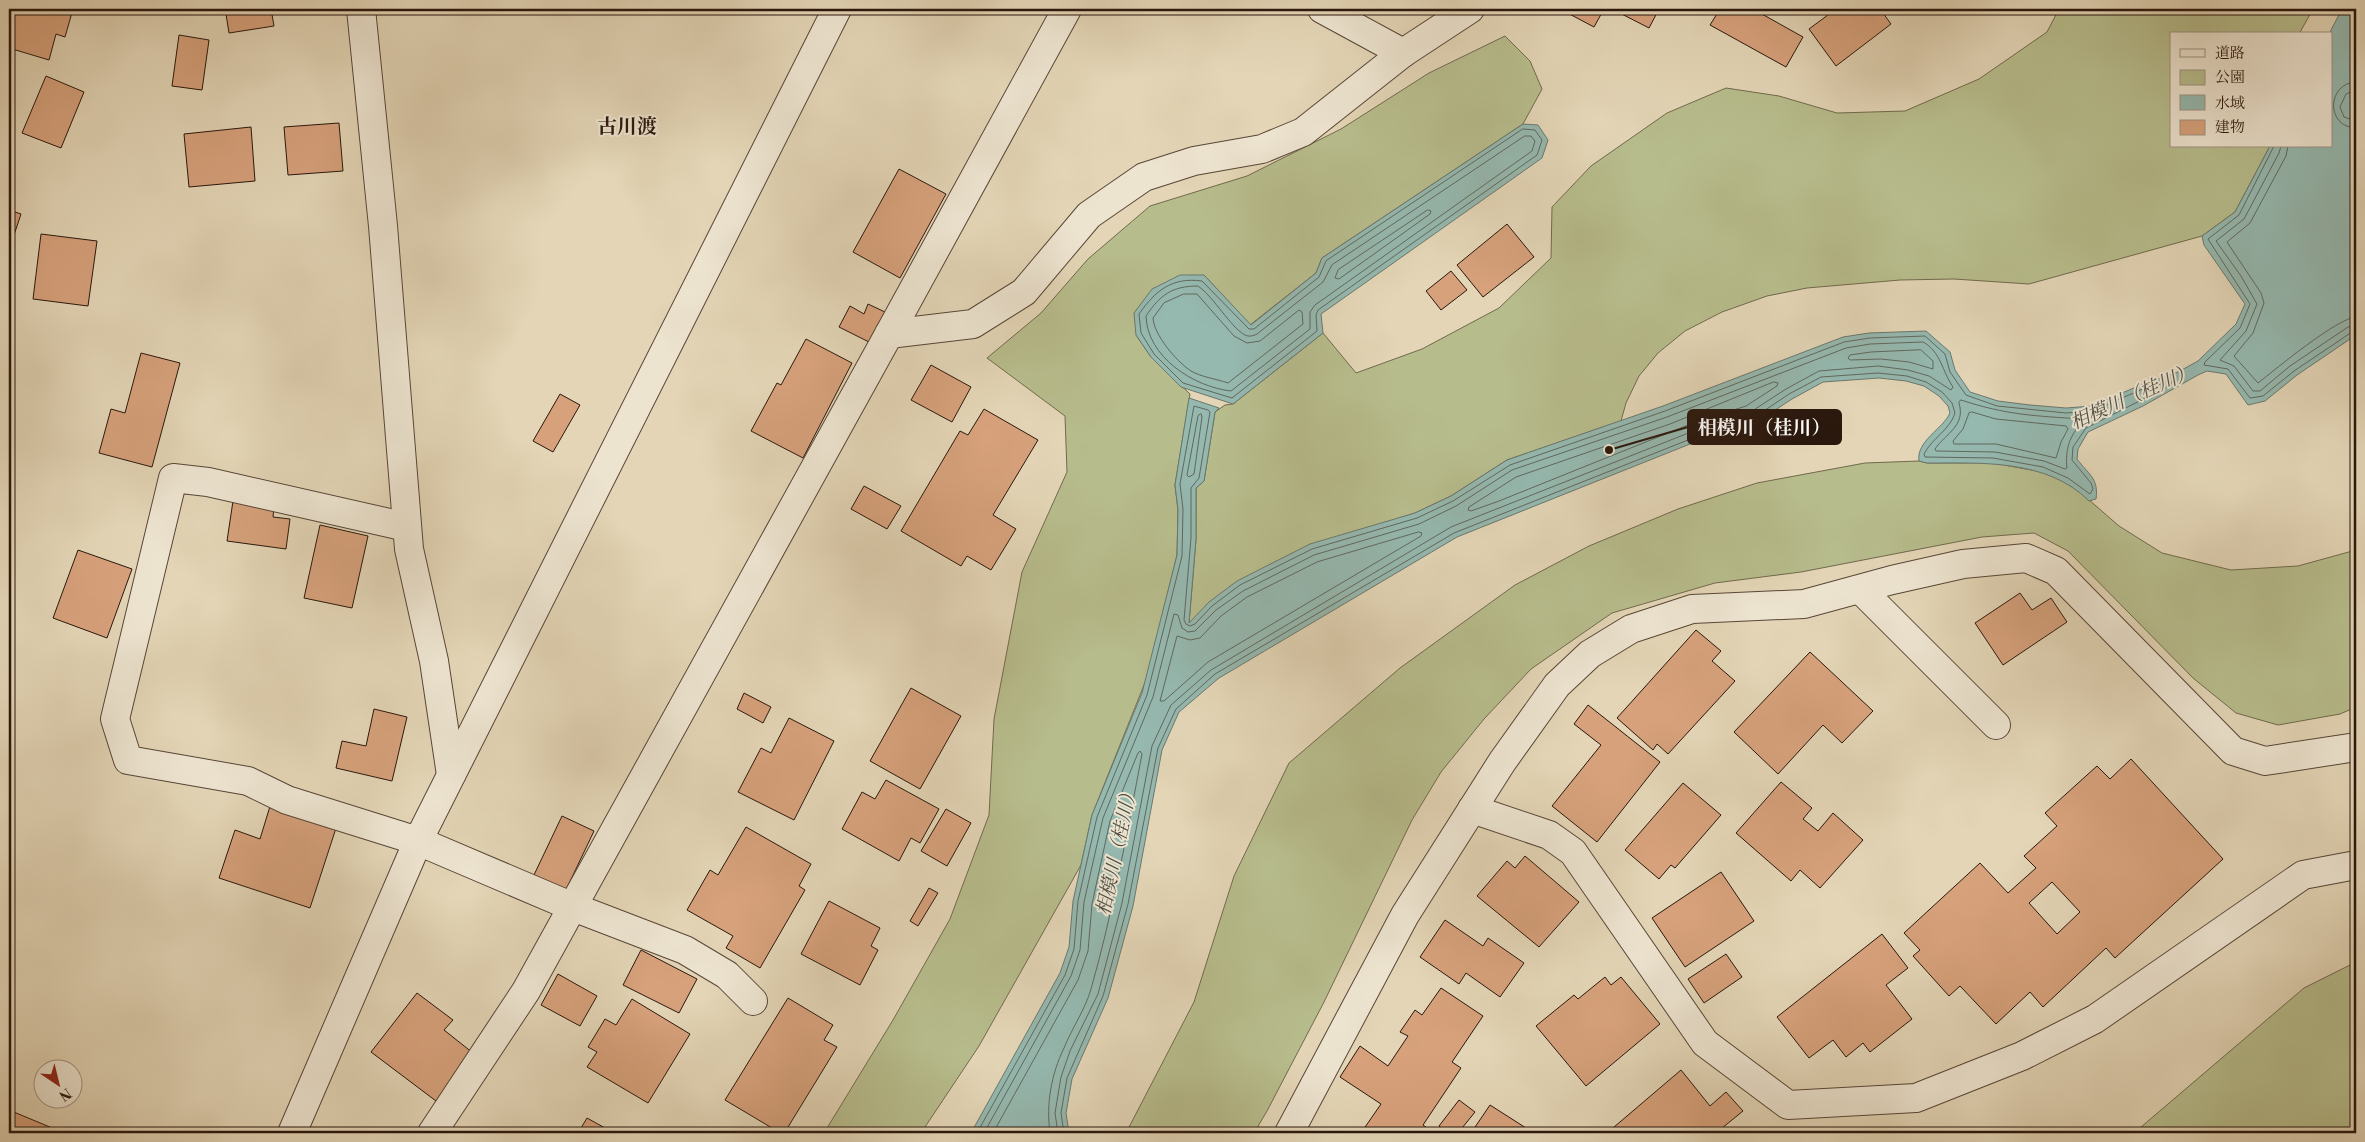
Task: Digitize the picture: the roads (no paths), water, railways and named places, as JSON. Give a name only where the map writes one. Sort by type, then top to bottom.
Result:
[{"type":"street","points":[[361,9],[384,226],[409,549],[434,661],[451,775]]},
{"type":"street","points":[[292,1133],[418,841],[837,9]]},
{"type":"street","points":[[432,1133],[526,991],[1068,9]]},
{"type":"street","points":[[1322,9],[1403,53]]},
{"type":"street","points":[[889,334],[973,324],[1024,292],[1089,215],[1144,176],[1194,161],[1262,149],[1303,132],[1403,53],[1470,9]]},
{"type":"street","points":[[407,527],[208,482],[174,478],[115,719],[128,760],[248,780],[287,800],[418,841],[573,907],[685,950],[727,975],[753,1001]]},
{"type":"street","points":[[1289,1133],[1405,916],[1502,762],[1557,685],[1590,654],[1631,629],[1692,609],[1804,604],[1892,580],[1963,564],[2026,558],[2056,571],[2233,751],[2265,761],[2356,747]]},
{"type":"street","points":[[1861,590],[1996,726]]},
{"type":"street","points":[[1472,809],[1549,836],[1573,852],[1705,1043],[1788,1105],[1916,1098],[2022,1056],[2095,1019],[2303,875],[2356,865]]},
{"type":"water","points":[[2342,9],[2356,9],[2356,97],[2351,107],[2356,110],[2356,335],[2297,375],[2265,401],[2248,405],[2226,374],[2207,371],[2143,406],[2088,432],[2078,449],[2077,459],[2092,477],[2096,486],[2096,499],[2089,501],[2072,487],[2054,477],[2013,466],[1927,463],[1919,461],[1919,454],[1926,441],[1947,419],[1950,413],[1948,406],[1939,396],[1924,386],[1906,381],[1879,378],[1823,382],[1792,399],[1754,424],[1700,440],[1457,537],[1219,678],[1179,712],[1162,750],[1133,906],[1108,998],[1072,1079],[1066,1113],[1069,1133],[971,1133],[1060,973],[1069,947],[1073,901],[1092,815],[1142,693],[1177,555],[1178,510],[1175,485],[1189,398],[1219,408],[1215,412],[1204,481],[1196,488],[1196,539],[1189,623],[1209,602],[1237,581],[1310,544],[1415,513],[1451,496],[1507,460],[1663,406],[1843,337],[1869,333],[1926,331],[1950,352],[1955,370],[1970,392],[1998,401],[2030,405],[2066,408],[2092,406],[2143,384],[2178,372],[2198,361],[2236,324],[2245,304],[2204,245],[2202,236],[2235,212],[2269,148],[2332,148],[2332,32],[2330,32]]},
{"type":"water","points":[[1523,124],[1538,125],[1548,140],[1542,158],[1321,314],[1323,333],[1233,404],[1181,387],[1151,357],[1136,335],[1134,313],[1152,289],[1180,275],[1204,275],[1251,325],[1316,273],[1322,258]]},
{"type":"place","name":"相模川（桂川）","points":[[1609,450]]},
{"type":"district","name":"古川渡","points":[[627,127]]}]
